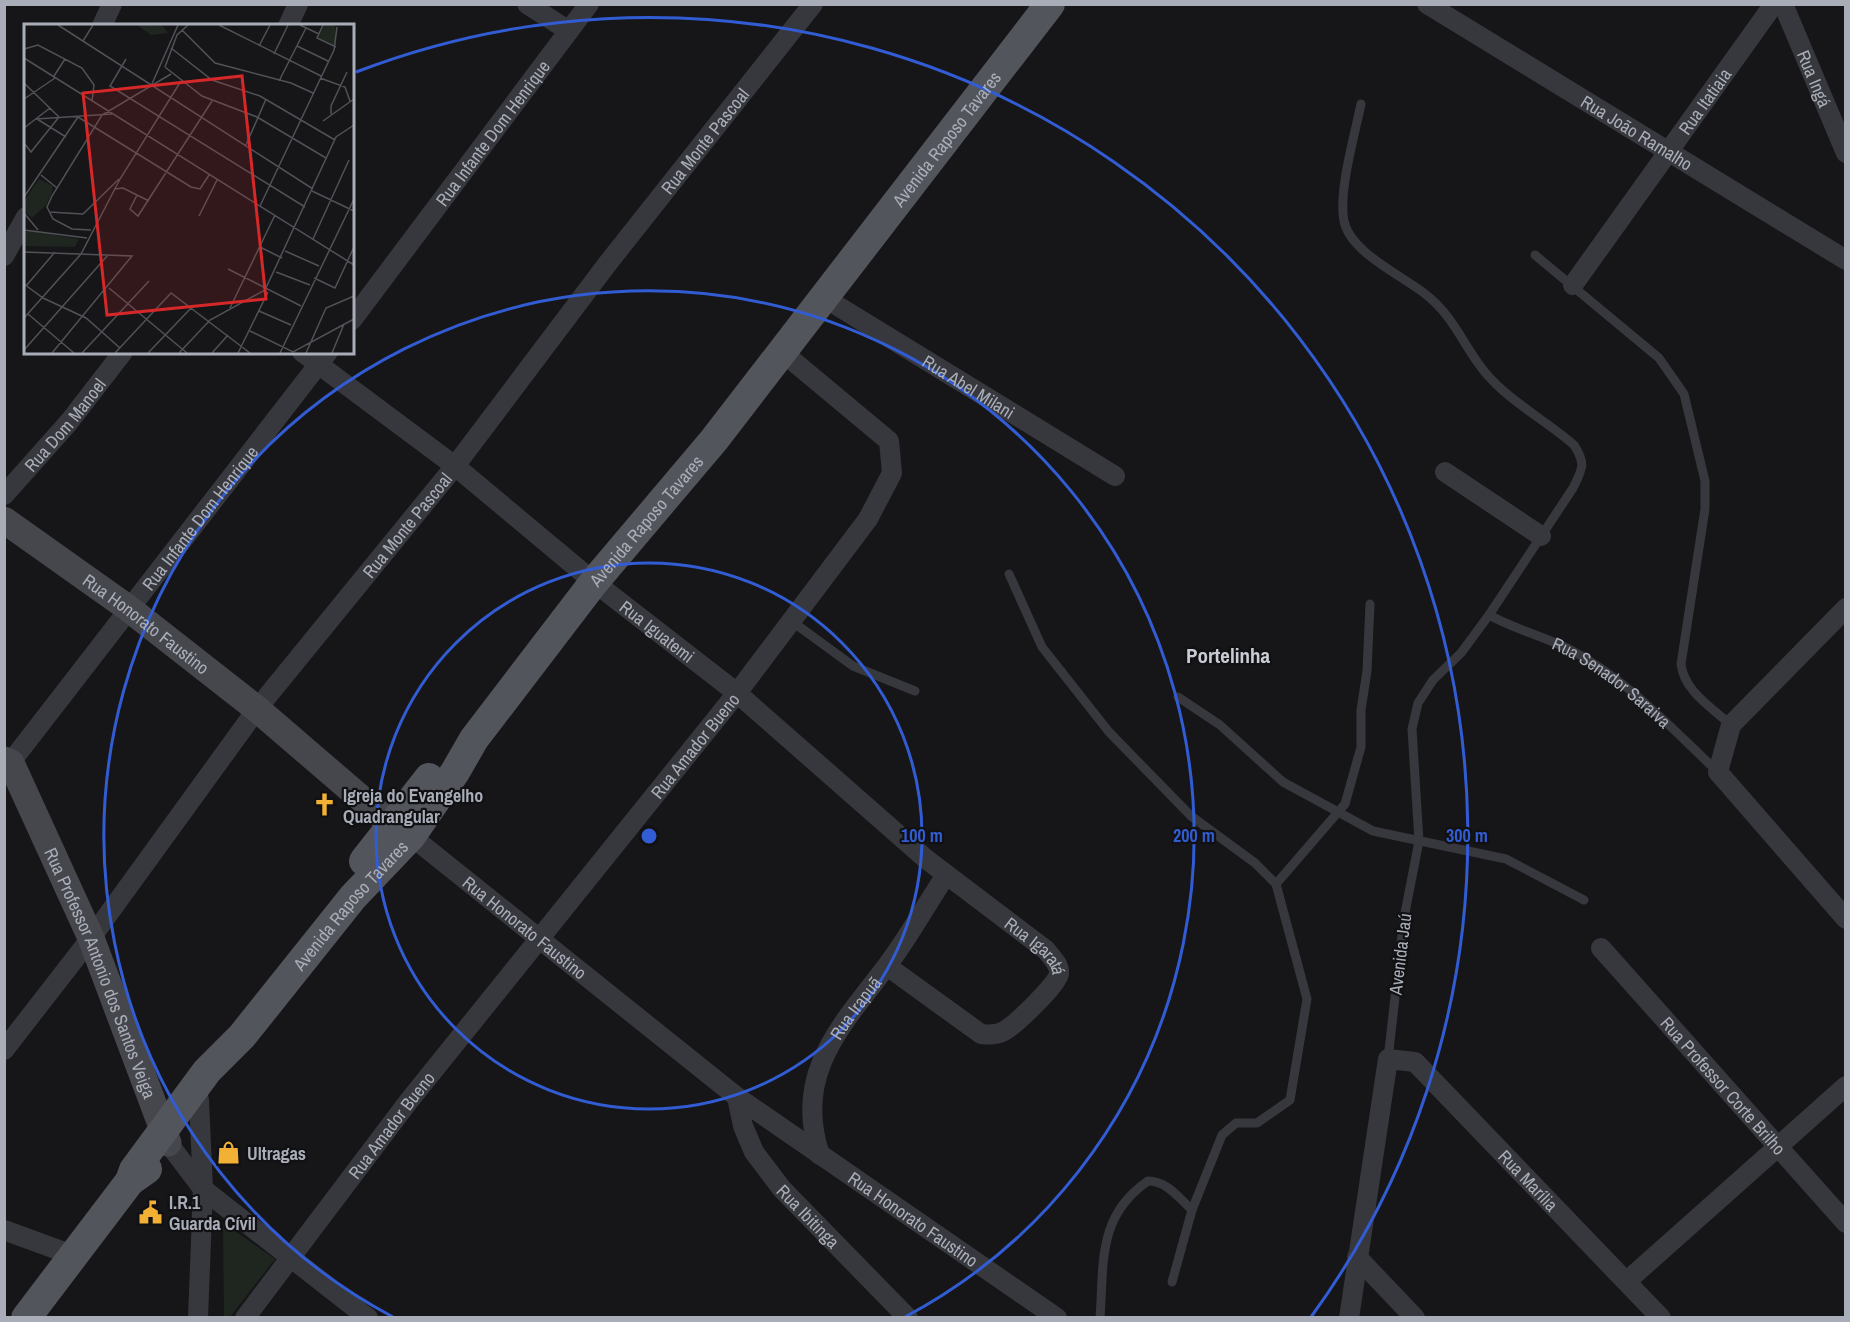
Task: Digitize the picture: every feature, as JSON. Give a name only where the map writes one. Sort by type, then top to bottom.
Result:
[{"type":"main road","name":"Avenida Raposo Tavares","points":[[166,1136],[207,1071],[242,1036],[352,897],[358,870],[401,831],[444,759],[474,739],[594,582],[714,440],[1050,4]]},
{"type":"main road","name":"Avenida Raposo Tavares","points":[[26,1317],[75,1256],[130,1181],[134,1170],[224,1070],[242,1036]]},
{"type":"street","points":[[103,24],[112,4]]},
{"type":"street","points":[[289,24],[298,4]]},
{"type":"street","points":[[527,4],[569,31]]},
{"type":"street","name":"Rua Infante Dom Henrique","points":[[354,317],[589,4]]},
{"type":"street","name":"Rua Monte Pascoal","points":[[4,1050],[91,938],[257,709],[455,466],[608,263],[813,4]]},
{"type":"street","name":"Rua João Ramalho","points":[[1427,4],[1845,260]]},
{"type":"street","name":"Rua Itatiaia","points":[[1573,285],[1773,4]]},
{"type":"street","name":"Rua Ingá","points":[[1783,4],[1845,153]]},
{"type":"street","points":[[4,256],[24,221]]},
{"type":"street","name":"Rua Abel Milani","points":[[824,297],[1115,476]]},
{"type":"street","name":"Rua Amador Bueno","points":[[245,1317],[408,1102],[737,693],[868,519],[892,473],[889,441],[781,351]]},
{"type":"street","name":"Rua Dom Manoel","points":[[4,495],[69,422],[121,354]]},
{"type":"street","name":"Rua Iguatemi","points":[[309,354],[324,358],[594,582],[737,693],[946,875]]},
{"type":"street","name":"Rua Infante Dom Henrique","points":[[6,761],[324,358]]},
{"type":"street","points":[[1445,472],[1541,536]]},
{"type":"street","name":"Rua Honorato Faustino","points":[[4,520],[128,608],[257,709],[401,831],[540,938],[737,1097],[1058,1317]]},
{"type":"street","points":[[1718,772],[1731,725],[1845,608]]},
{"type":"street","name":"Rua Professor Antonio dos Santos Veiga","points":[[6,761],[91,938],[166,1136],[202,1189],[368,1317]]},
{"type":"street","name":"Rua Senador Saraiva","points":[[1718,772],[1845,919]]},
{"type":"street","name":"Rua Irapuã","points":[[820,1155],[812,1132],[813,1081],[834,1037],[887,966],[946,875]]},
{"type":"street","name":"Rua Igaratá","points":[[887,966],[981,1034],[993,1035],[1005,1031],[1054,985],[1059,974],[1057,964],[1046,950],[946,875]]},
{"type":"street","name":"Rua Professor Corte Brilho","points":[[1601,948],[1845,1223]]},
{"type":"street","name":"Avenida Jaú","points":[[1349,1317],[1388,1059]]},
{"type":"street","name":"Rua Marília","points":[[1388,1059],[1415,1062],[1661,1317]]},
{"type":"street","points":[[1628,1281],[1845,1086]]},
{"type":"street","name":"Rua Ibitinga","points":[[737,1097],[743,1126],[754,1152],[782,1189],[908,1317]]},
{"type":"street","points":[[198,1317],[202,1189],[199,1100]]},
{"type":"street","points":[[4,1230],[75,1256]]},
{"type":"street","points":[[1357,1257],[1415,1317]]},
{"type":"lane","name":"Avenida Jaú","points":[[1361,104],[1343,203],[1344,222],[1349,234],[1357,246],[1426,295],[1458,329],[1492,381],[1568,439],[1582,458],[1583,468],[1573,488],[1489,615],[1461,653],[1433,680],[1418,703],[1412,729],[1419,841],[1404,918],[1388,1059]]},
{"type":"lane","points":[[1535,255],[1659,358],[1684,394],[1705,481],[1705,509],[1681,663],[1682,677],[1689,687],[1731,725]]},
{"type":"lane","points":[[1009,574],[1042,647],[1109,732],[1191,816],[1255,863],[1276,884],[1307,999],[1290,1100],[1257,1123],[1236,1123],[1222,1135],[1192,1210],[1172,1282]]},
{"type":"lane","points":[[1276,884],[1345,804],[1361,747],[1361,710],[1367,671],[1370,604]]},
{"type":"lane","name":"Rua Senador Saraiva","points":[[1489,615],[1569,649],[1611,675],[1649,705],[1718,772]]},
{"type":"lane","points":[[790,620],[853,666],[915,691]]},
{"type":"lane","points":[[1178,697],[1220,725],[1283,783],[1373,831],[1506,859],[1584,900]]},
{"type":"lane","points":[[1100,1317],[1103,1250],[1118,1213],[1148,1181],[1158,1181],[1168,1187],[1192,1210]]},
{"type":"shaded area","points":[[223,1223],[275,1259],[230,1317],[224,1317]]},
{"type":"place","name":"Igreja do Evangelho Quadrangular","points":[[325,805]]},
{"type":"place","name":"Ultragas","points":[[229,1153]]},
{"type":"place","name":"I.R.1 Guarda Cívil","points":[[151,1212]]},
{"type":"district","name":"Portelinha","points":[[1228,655]]}]
